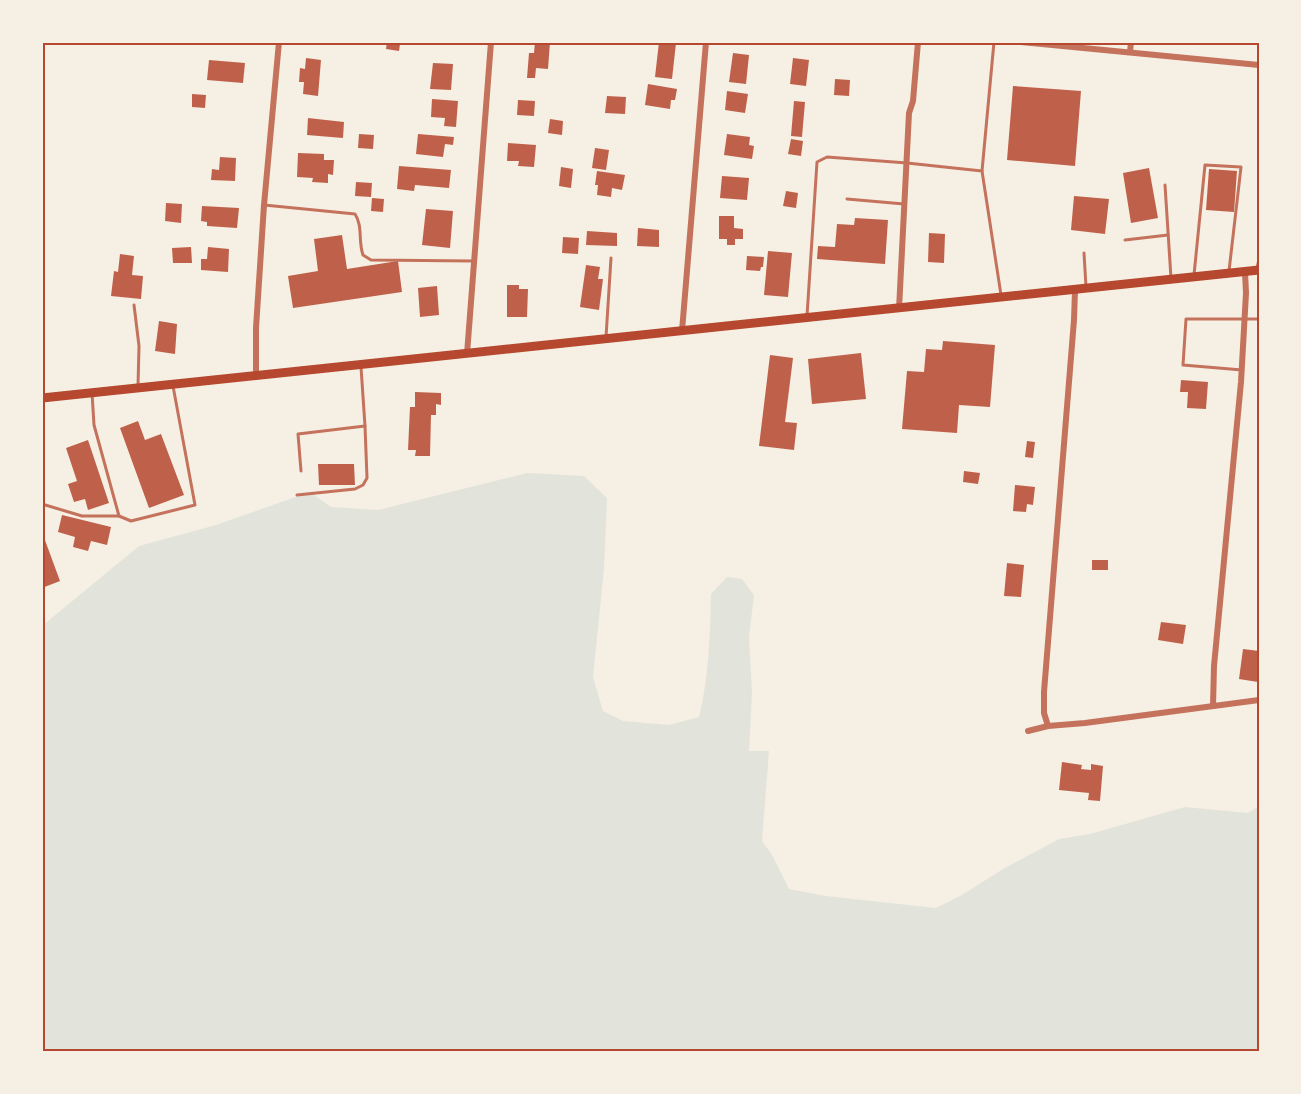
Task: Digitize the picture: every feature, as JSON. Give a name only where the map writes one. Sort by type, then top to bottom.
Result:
[{"type":"main road","points":[[42,398],[1258,270]]},
{"type":"street","points":[[256,376],[256,328],[264,205],[279,42]]},
{"type":"street","points":[[467,354],[491,42]]},
{"type":"street","points":[[682,331],[706,42]]},
{"type":"street","points":[[898,309],[909,113],[913,101],[918,42]]},
{"type":"street","points":[[1021,42],[1259,64]]},
{"type":"street","points":[[1130,52],[1131,42]]},
{"type":"street","points":[[1213,706],[1214,666],[1242,370],[1245,272]]},
{"type":"street","points":[[1048,726],[1044,712],[1044,692],[1075,290]]},
{"type":"street","points":[[1028,731],[1048,726],[1259,700]]},
{"type":"lane","points":[[994,42],[982,171],[1001,298]]},
{"type":"lane","points":[[807,318],[817,162],[827,157],[982,171]]},
{"type":"lane","points":[[1194,277],[1205,165],[1240,167],[1228,273]]},
{"type":"lane","points":[[1165,185],[1171,279]]},
{"type":"lane","points":[[847,199],[904,204]]},
{"type":"lane","points":[[264,205],[355,214],[360,221],[360,248],[363,255],[371,260],[473,261]]},
{"type":"lane","points":[[1125,240],[1168,235]]},
{"type":"lane","points":[[1084,253],[1086,289]]},
{"type":"lane","points":[[605,339],[611,258]]},
{"type":"lane","points":[[1258,270],[1259,259]]},
{"type":"lane","points":[[134,305],[139,346],[138,388]]},
{"type":"lane","points":[[1242,370],[1183,366],[1186,319],[1259,319]]},
{"type":"lane","points":[[297,495],[355,489],[367,478],[361,365]]},
{"type":"lane","points":[[42,504],[82,516],[119,516],[131,521],[195,505],[173,384]]},
{"type":"lane","points":[[92,393],[94,425],[119,516]]},
{"type":"lane","points":[[302,471],[298,434],[365,426]]},
{"type":"shaded area","points":[[527,473],[584,476],[607,498],[604,569],[593,677],[603,711],[623,721],[669,725],[699,717],[707,671],[711,594],[727,577],[742,579],[754,595],[749,637],[752,693],[749,751],[769,751],[762,841],[772,855],[789,889],[826,896],[936,908],[1059,839],[1090,834],[1185,807],[1248,813],[1259,806],[1259,1052],[42,1052],[42,626],[139,546],[216,525],[310,492],[331,507],[378,510]]},
{"type":"building","points":[[387,42],[403,42],[403,44],[400,44],[399,51],[386,49]]},
{"type":"building","points":[[535,42],[550,42],[548,69],[536,68],[535,78],[527,78],[529,53],[534,53]]},
{"type":"building","points":[[659,42],[676,43],[672,79],[655,77]]},
{"type":"building","points":[[733,53],[749,55],[746,84],[729,82]]},
{"type":"building","points":[[306,58],[321,60],[318,96],[303,94],[304,82],[299,82],[300,68],[305,69]]},
{"type":"building","points":[[793,58],[809,60],[806,86],[790,84]]},
{"type":"building","points":[[209,60],[245,63],[243,83],[207,80]]},
{"type":"building","points":[[433,63],[453,64],[451,90],[430,89]]},
{"type":"building","points":[[835,79],[850,80],[849,96],[834,95]]},
{"type":"building","points":[[648,84],[677,89],[675,100],[671,100],[670,109],[645,105]]},
{"type":"building","points":[[1013,86],[1081,91],[1075,166],[1007,160]]},
{"type":"building","points":[[727,91],[748,94],[745,113],[725,110]]},
{"type":"building","points":[[192,94],[206,95],[205,108],[192,107]]},
{"type":"building","points":[[607,96],[626,97],[625,114],[605,113]]},
{"type":"building","points":[[432,99],[458,101],[456,127],[444,126],[445,118],[431,117]]},
{"type":"building","points":[[518,100],[535,101],[534,116],[517,115]]},
{"type":"building","points":[[794,101],[805,102],[802,137],[791,136]]},
{"type":"building","points":[[308,118],[344,122],[343,138],[307,135]]},
{"type":"building","points":[[550,119],[563,121],[562,135],[548,133]]},
{"type":"building","points":[[359,134],[374,135],[373,149],[358,148]]},
{"type":"building","points":[[418,134],[454,137],[453,145],[445,144],[443,157],[416,154]]},
{"type":"building","points":[[727,134],[750,137],[749,145],[754,146],[752,159],[724,155]]},
{"type":"building","points":[[791,139],[803,141],[801,156],[788,154]]},
{"type":"building","points":[[508,143],[536,145],[534,167],[518,166],[519,161],[507,161]]},
{"type":"building","points":[[595,148],[609,150],[606,170],[592,168]]},
{"type":"building","points":[[298,153],[324,154],[324,160],[334,160],[333,175],[328,174],[328,183],[312,182],[313,178],[297,177]]},
{"type":"building","points":[[220,157],[236,158],[235,181],[211,180],[212,169],[219,170]]},
{"type":"building","points":[[399,166],[451,170],[449,188],[415,185],[414,191],[397,189]]},
{"type":"building","points":[[561,167],[573,169],[571,188],[559,186]]},
{"type":"building","points":[[1149,168],[1158,218],[1131,223],[1123,173]]},
{"type":"building","points":[[1209,169],[1237,171],[1234,212],[1206,210]]},
{"type":"building","points":[[597,171],[625,175],[622,190],[612,188],[611,197],[597,195],[598,185],[595,185]]},
{"type":"building","points":[[722,176],[749,178],[747,200],[720,198]]},
{"type":"building","points":[[356,182],[372,183],[371,197],[355,196]]},
{"type":"building","points":[[786,191],[798,193],[796,208],[783,206]]},
{"type":"building","points":[[1074,196],[1109,199],[1105,234],[1071,230]]},
{"type":"building","points":[[372,198],[384,199],[383,212],[371,211]]},
{"type":"building","points":[[166,203],[182,204],[181,223],[165,221]]},
{"type":"building","points":[[202,206],[239,208],[237,228],[207,226],[207,222],[201,221]]},
{"type":"building","points":[[426,209],[453,211],[450,248],[422,245]]},
{"type":"building","points":[[719,216],[734,216],[734,228],[743,229],[743,239],[735,239],[735,245],[727,245],[727,239],[719,239]]},
{"type":"building","points":[[855,218],[888,220],[885,264],[817,259],[818,246],[835,247],[837,224],[854,225]]},
{"type":"building","points":[[638,228],[659,230],[659,247],[637,246]]},
{"type":"building","points":[[587,231],[617,233],[617,246],[586,245]]},
{"type":"building","points":[[929,233],[945,234],[944,263],[928,262]]},
{"type":"building","points":[[342,235],[347,269],[398,261],[402,292],[293,308],[288,276],[318,271],[314,239]]},
{"type":"building","points":[[563,237],[579,238],[578,254],[562,253]]},
{"type":"building","points":[[191,247],[192,263],[173,263],[172,248]]},
{"type":"building","points":[[208,247],[229,249],[228,272],[201,270],[201,259],[207,259]]},
{"type":"building","points":[[768,251],[792,253],[788,297],[764,295]]},
{"type":"building","points":[[120,254],[134,256],[132,275],[143,276],[141,299],[111,296],[114,271],[118,272]]},
{"type":"building","points":[[747,256],[764,257],[760,271],[746,270]]},
{"type":"building","points":[[586,265],[600,267],[598,279],[603,279],[599,310],[580,307]]},
{"type":"building","points":[[507,285],[519,285],[519,289],[528,289],[527,317],[507,317]]},
{"type":"building","points":[[437,286],[439,315],[420,317],[418,288]]},
{"type":"building","points":[[159,321],[177,324],[175,354],[155,351]]},
{"type":"building","points":[[943,341],[995,345],[990,407],[959,405],[957,433],[902,429],[907,371],[924,372],[926,349],[942,350]]},
{"type":"building","points":[[861,353],[866,399],[812,404],[808,359]]},
{"type":"building","points":[[770,355],[793,358],[785,422],[797,423],[794,450],[759,446]]},
{"type":"building","points":[[1181,380],[1208,382],[1206,409],[1187,408],[1188,392],[1180,392]]},
{"type":"building","points":[[415,392],[441,393],[441,405],[436,404],[436,415],[431,415],[430,456],[415,456],[416,450],[408,450],[410,407],[415,407]]},
{"type":"building","points":[[138,421],[145,440],[161,434],[184,495],[149,508],[120,428]]},
{"type":"building","points":[[88,440],[109,503],[88,510],[85,499],[74,502],[68,484],[77,481],[66,448]]},
{"type":"building","points":[[1027,441],[1035,442],[1033,458],[1025,457]]},
{"type":"building","points":[[318,464],[354,464],[355,485],[319,485]]},
{"type":"building","points":[[964,471],[980,473],[978,484],[963,482]]},
{"type":"building","points":[[1015,485],[1035,487],[1033,505],[1027,504],[1026,512],[1013,511]]},
{"type":"building","points":[[62,515],[111,527],[107,545],[91,541],[88,551],[73,547],[75,537],[58,532]]},
{"type":"building","points":[[42,532],[60,581],[42,588]]},
{"type":"building","points":[[1092,560],[1108,560],[1108,570],[1092,570]]},
{"type":"building","points":[[1007,563],[1024,565],[1021,597],[1004,596]]},
{"type":"building","points":[[1161,622],[1186,625],[1183,644],[1158,640]]},
{"type":"building","points":[[1243,649],[1259,651],[1258,682],[1239,679]]},
{"type":"building","points":[[1062,762],[1082,765],[1081,769],[1091,770],[1091,764],[1103,766],[1100,801],[1088,800],[1089,793],[1059,790]]}]
